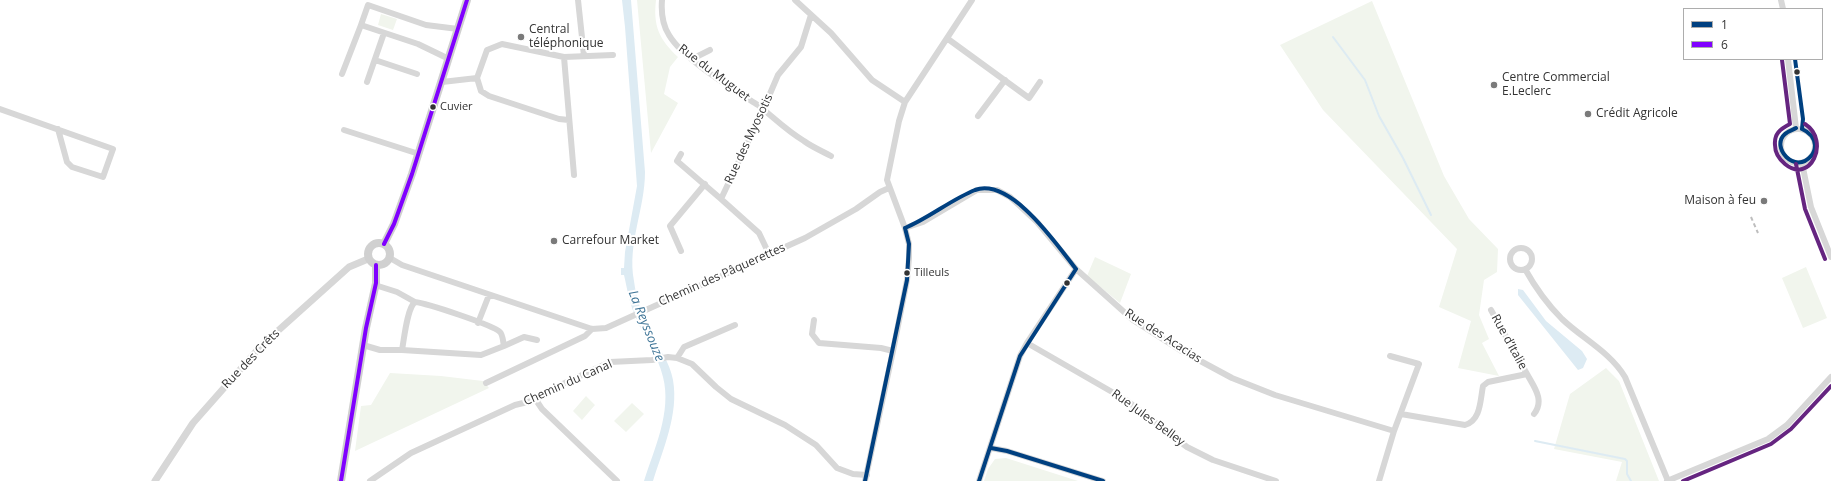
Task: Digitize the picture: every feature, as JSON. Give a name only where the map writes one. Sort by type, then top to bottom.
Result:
[{"type":"main road","points":[[384,244],[401,207],[467,0]]},
{"type":"main road","points":[[375,243],[384,244],[390,249],[390,258],[385,264],[376,265],[368,259],[368,250],[375,243]]},
{"type":"main road","points":[[341,481],[363,345],[375,286],[376,265]]},
{"type":"street","points":[[578,0],[584,56]]},
{"type":"street","name":"Rue du Muguet","points":[[662,0],[661,14],[669,35],[679,48],[803,141],[831,156]]},
{"type":"street","points":[[795,0],[831,33],[872,80],[905,102]]},
{"type":"street","points":[[866,478],[907,280],[909,244],[905,228],[887,180],[898,121],[905,102],[948,39],[972,0]]},
{"type":"street","points":[[342,74],[368,5],[426,25],[458,29]]},
{"type":"street","name":"Rue des Myosotis","points":[[769,254],[759,233],[721,199],[778,75],[801,47],[811,15]]},
{"type":"street","points":[[361,25],[418,44],[449,59]]},
{"type":"street","points":[[367,82],[384,33]]},
{"type":"street","points":[[948,39],[1029,98],[1040,82]]},
{"type":"street","points":[[569,120],[559,119],[489,96],[481,91],[477,78],[487,50],[502,44],[564,57],[613,55]]},
{"type":"street","points":[[692,59],[710,50]]},
{"type":"street","points":[[564,57],[574,175]]},
{"type":"street","points":[[375,60],[417,74]]},
{"type":"street","points":[[1788,60],[1796,128]]},
{"type":"street","points":[[442,82],[477,78]]},
{"type":"street","points":[[978,116],[1005,80]]},
{"type":"street","points":[[0,109],[58,129],[112,149],[103,177],[72,167],[67,162],[58,129]]},
{"type":"street","points":[[1796,128],[1807,131],[1814,141],[1814,153],[1802,163],[1788,160],[1781,152],[1780,147],[1780,142],[1786,133],[1796,128]]},
{"type":"street","points":[[344,130],[419,154]]},
{"type":"street","points":[[681,154],[678,160],[721,199]]},
{"type":"street","points":[[1802,163],[1811,207],[1831,257]]},
{"type":"street","points":[[681,251],[670,226],[705,184]]},
{"type":"street","name":"Chemin des Pâquerettes","points":[[390,258],[402,265],[592,329],[606,328],[805,238],[889,188]]},
{"type":"street","name":"Rue des Acacias","points":[[905,228],[923,222],[977,190],[997,190],[1010,197],[1037,222],[1076,270],[1133,320],[1180,350],[1232,378],[1275,395],[1394,431]]},
{"type":"street","name":"Rue des Crêts","points":[[155,481],[193,423],[260,346],[349,267],[368,259]]},
{"type":"street","points":[[979,481],[1020,356],[1027,343],[1076,270]]},
{"type":"street","points":[[1525,270],[1554,311],[1611,359],[1619,368],[1625,377],[1668,481],[1773,436],[1787,424],[1831,377]]},
{"type":"street","points":[[375,286],[397,292],[415,302],[456,314],[499,331],[504,346]]},
{"type":"street","points":[[478,322],[489,295]]},
{"type":"street","points":[[402,350],[410,311],[412,304],[415,302]]},
{"type":"street","name":"Rue d’Italie","points":[[1491,310],[1539,396],[1538,410],[1534,414]]},
{"type":"street","points":[[814,320],[812,334],[819,343],[893,350]]},
{"type":"street","points":[[677,358],[684,347],[735,325]]},
{"type":"street","points":[[486,383],[585,336],[592,329]]},
{"type":"street","points":[[363,345],[380,350],[481,355],[524,336],[537,340]]},
{"type":"street","name":"Rue Jules Belley","points":[[1027,343],[1126,400],[1187,446],[1213,460],[1276,481]]},
{"type":"street","points":[[1379,481],[1394,431],[1420,364],[1390,356]]},
{"type":"street","name":"Chemin du Canal","points":[[370,481],[411,453],[515,405],[536,400],[552,389],[610,362],[652,360],[668,357],[677,358],[692,364],[731,399],[785,425],[816,445],[837,468],[866,478]]},
{"type":"street","name":"Rue d’Italie","points":[[1401,414],[1465,425],[1472,423],[1476,418],[1483,386],[1488,382],[1527,374]]},
{"type":"street","points":[[536,400],[542,409],[617,481]]},
{"type":"street","points":[[991,448],[1007,451],[1103,481]]},
{"type":"shaded area","points":[[637,0],[656,0],[655,9],[659,32],[666,44],[678,57],[670,67],[664,94],[678,103],[651,153]]},
{"type":"shaded area","points":[[1372,1],[1444,176],[1469,219],[1498,249],[1497,272],[1484,280],[1479,315],[1489,339],[1482,343],[1499,376],[1458,368],[1471,321],[1439,307],[1457,249],[1323,110],[1280,45]]},
{"type":"shaded area","points":[[381,14],[397,19],[393,30],[378,25]]},
{"type":"shaded area","points":[[1095,257],[1131,274],[1120,303],[1087,276]]},
{"type":"shaded area","points":[[1806,267],[1827,318],[1803,328],[1782,278]]},
{"type":"shaded area","points":[[1606,368],[1619,381],[1659,481],[1616,481],[1622,462],[1554,449],[1570,394]]},
{"type":"shaded area","points":[[390,373],[441,376],[483,381],[489,388],[355,451],[361,406],[371,405]]},
{"type":"shaded area","points":[[586,396],[595,405],[582,420],[573,411]]},
{"type":"shaded area","points":[[632,403],[644,414],[626,432],[614,421]]},
{"type":"shaded area","points":[[1006,458],[1078,481],[984,481],[988,469],[995,459]]},
{"type":"water","name":"La Reyssouze","points":[[622,0],[631,0],[645,172],[642,199],[634,240],[632,267],[638,301],[645,321],[672,374],[674,393],[674,406],[669,431],[653,481],[644,481],[664,417],[665,390],[663,377],[654,353],[637,321],[624,275],[621,275],[621,268],[624,268],[625,252],[637,186]]},
{"type":"water","points":[[1518,289],[1523,290],[1546,321],[1582,351],[1587,359],[1583,368],[1578,370],[1518,295]]},
{"type":"waterway","points":[[1333,37],[1365,80],[1379,116],[1403,158],[1431,215]]},
{"type":"waterway","points":[[1535,441],[1625,459],[1627,461],[1627,474],[1631,481]]},
{"type":"railway","points":[[1751,217],[1758,233]]},
{"type":"transit line","name":"6","points":[[384,244],[394,224],[412,174],[467,0]]},
{"type":"transit line","points":[[1782,60],[1790,124],[1783,128],[1777,135],[1775,148],[1781,160],[1794,169],[1802,169],[1809,165],[1817,150],[1813,131],[1805,124]]},
{"type":"transit line","name":"1","points":[[1795,60],[1803,119],[1802,129]]},
{"type":"transit line","name":"1","points":[[1796,128],[1785,134],[1781,139],[1780,146],[1786,157],[1792,161],[1798,162],[1805,161],[1811,156],[1815,148],[1812,137],[1809,133],[1802,129]]},
{"type":"transit line","points":[[1796,164],[1805,209],[1825,259]]},
{"type":"transit line","name":"1","points":[[905,228],[966,194],[975,190],[989,189],[1003,193],[1018,203],[1045,230],[1076,269]]},
{"type":"transit line","name":"1","points":[[865,481],[907,280],[909,244],[905,228]]},
{"type":"transit line","name":"6","points":[[341,481],[366,328],[376,283],[376,265]]},
{"type":"transit line","name":"1","points":[[979,481],[1020,356],[1076,269]]},
{"type":"transit line","points":[[1683,481],[1771,444],[1791,429],[1831,386]]},
{"type":"transit line","name":"1","points":[[991,448],[1007,451],[1103,481]]},
{"type":"place","name":"Central téléphonique","points":[[521,37]]},
{"type":"place","name":"Centre Commercial E.Leclerc","points":[[1494,85]]},
{"type":"place","name":"Cuvier","points":[[433,107]]},
{"type":"place","name":"Crédit Agricole","points":[[1588,114]]},
{"type":"place","name":"Maison à feu","points":[[1764,201]]},
{"type":"place","name":"Carrefour Market","points":[[554,241]]},
{"type":"place","name":"Tilleuls","points":[[907,273]]}]
